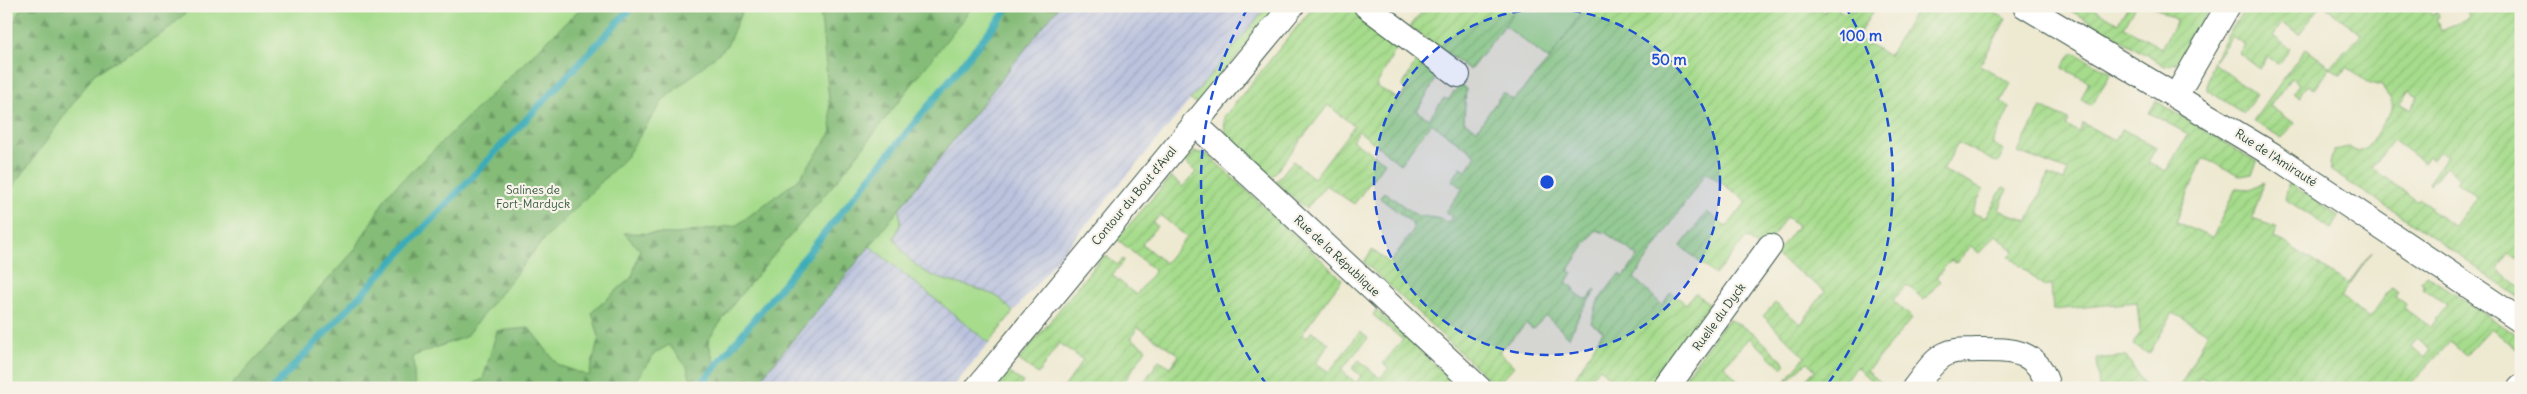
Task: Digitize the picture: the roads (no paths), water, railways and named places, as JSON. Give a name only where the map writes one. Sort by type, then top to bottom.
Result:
[{"type":"street","name":"Contour du Bout d'Aval","points":[[977,388],[1292,6]]},
{"type":"street","points":[[1366,6],[1458,75]]},
{"type":"street","name":"Rue de l'Amirauté","points":[[2025,6],[2273,155],[2521,321]]},
{"type":"street","points":[[2176,96],[2228,6]]},
{"type":"street","name":"Rue de la République","points":[[1194,123],[1479,388]]},
{"type":"street","name":"Ruelle du Dyck","points":[[1667,388],[1770,246]]},
{"type":"street","points":[[1914,388],[1936,362],[1947,353],[2011,350],[2032,361],[2043,374],[2048,388]]},
{"type":"waterway","points":[[273,388],[633,6]]},
{"type":"waterway","points":[[698,388],[1010,6]]},
{"type":"park label","name":"Salines de Fort-Mardyck","points":[[533,197]]}]
